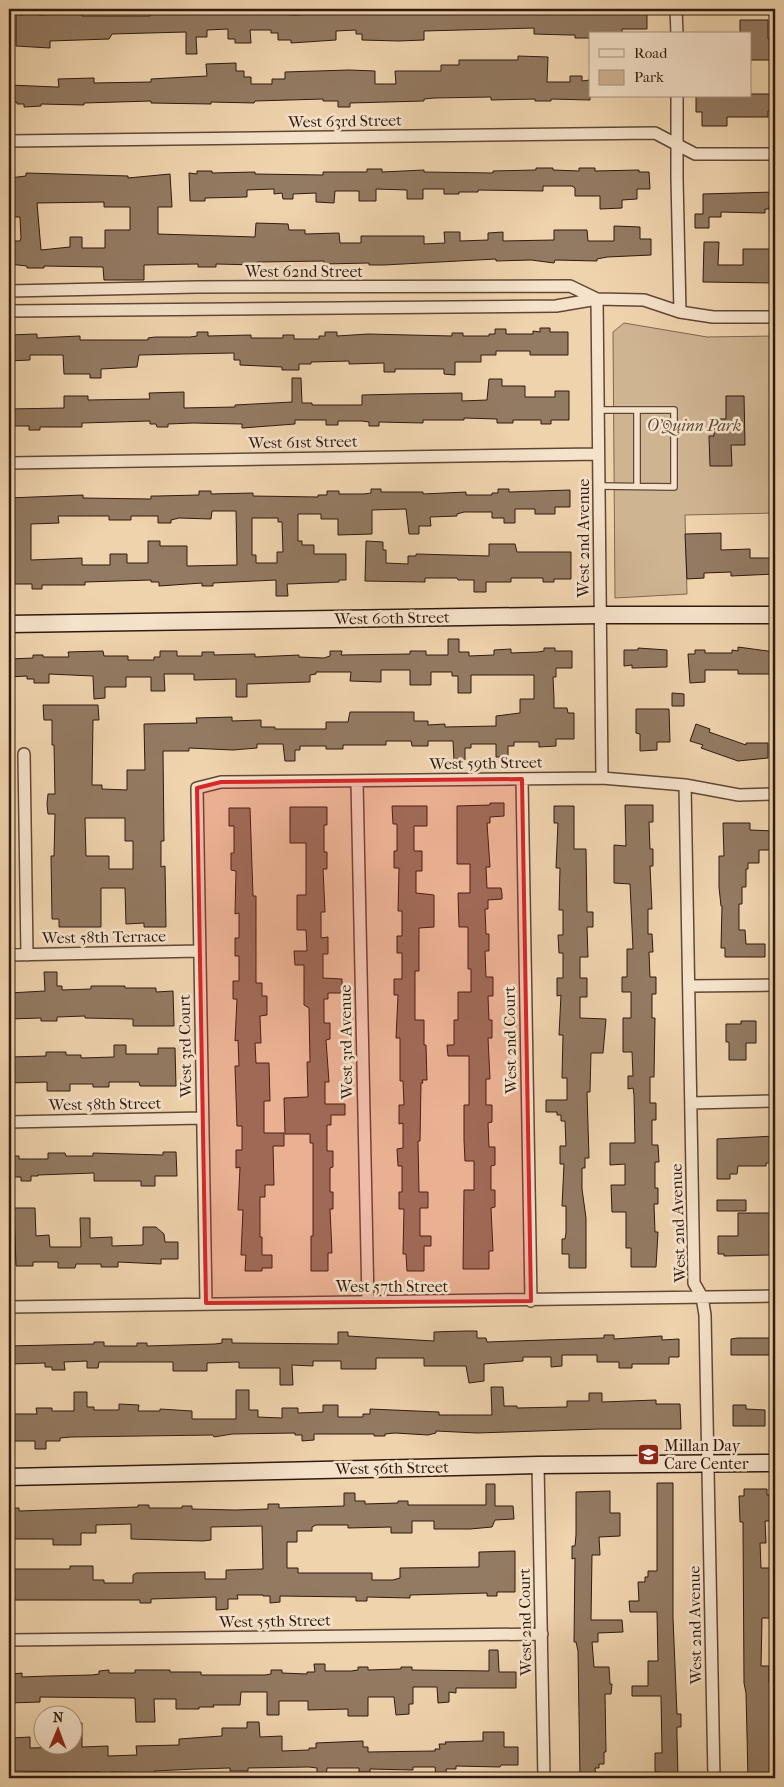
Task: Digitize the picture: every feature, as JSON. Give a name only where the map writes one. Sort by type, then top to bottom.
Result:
[{"type":"street","points":[[676,9],[677,32]]},
{"type":"street","points":[[678,98],[677,179],[680,312]]},
{"type":"street","name":"West 63rd Street","points":[[9,141],[655,133],[678,146]]},
{"type":"street","points":[[678,146],[695,154],[775,154]]},
{"type":"street","name":"West 62nd Street","points":[[9,291],[197,287],[570,286],[597,299]]},
{"type":"street","name":"West 62nd Street","points":[[9,311],[556,306],[597,299],[644,300],[680,312],[713,317],[775,317]]},
{"type":"street","name":"West 2nd Avenue","points":[[597,299],[602,778]]},
{"type":"street","name":"West 61st Street","points":[[9,462],[598,454]]},
{"type":"street","name":"West 60th Street","points":[[9,624],[600,615],[775,615]]},
{"type":"street","points":[[24,754],[27,955]]},
{"type":"street","name":"West 59th Street","points":[[197,788],[221,782],[602,778],[685,785],[739,795],[775,794]]},
{"type":"street","name":"West 2nd Court","points":[[522,779],[531,1301]]},
{"type":"street","name":"West 3rd Avenue","points":[[357,782],[368,1302]]},
{"type":"street","name":"West 2nd Avenue","points":[[685,785],[694,1283],[702,1297],[705,1314],[714,1778]]},
{"type":"street","name":"West 3rd Court","points":[[197,788],[206,1303]]},
{"type":"street","name":"West 58th Terrace","points":[[9,955],[199,951]]},
{"type":"street","points":[[688,986],[775,985]]},
{"type":"street","points":[[691,1103],[775,1101]]},
{"type":"street","name":"West 58th Street","points":[[9,1122],[202,1118]]},
{"type":"street","name":"West 57th Street","points":[[9,1307],[775,1296]]},
{"type":"street","name":"West 56th Street","points":[[9,1477],[538,1465],[775,1463]]},
{"type":"street","name":"West 2nd Court","points":[[538,1465],[544,1778]]},
{"type":"street","name":"West 55th Street","points":[[9,1640],[542,1634]]},
{"type":"lane","points":[[598,410],[674,410],[674,487],[599,486]]},
{"type":"lane","points":[[637,410],[637,486]]},
{"type":"highlighted area","points":[[522,779],[531,1301],[206,1303],[197,788],[221,782]]},
{"type":"green space","name":"O'Quinn Park","points":[[624,323],[707,337],[775,336],[775,513],[685,515],[687,594],[615,598],[613,332]]},
{"type":"building","points":[[364,9],[379,9],[379,11],[433,9],[433,11],[464,11],[464,13],[533,9],[636,10],[636,12],[647,12],[647,29],[622,29],[622,32],[589,32],[589,38],[575,38],[575,35],[534,34],[534,28],[424,31],[424,40],[399,41],[362,40],[362,34],[356,34],[356,30],[336,31],[336,40],[291,43],[291,40],[278,40],[278,33],[271,33],[271,30],[250,30],[251,43],[235,43],[235,39],[228,39],[228,29],[207,30],[207,37],[196,37],[197,54],[186,54],[186,32],[112,34],[109,39],[50,41],[50,48],[16,46],[16,14],[23,15],[23,12],[39,12],[39,15],[82,13],[82,16],[150,16],[150,13],[192,13],[192,10],[209,10],[209,12],[252,11],[252,13],[295,15],[363,11]]},
{"type":"building","points":[[740,20],[768,20],[768,39],[775,39],[775,60],[752,60],[752,32],[740,32]]},
{"type":"building","points":[[518,56],[548,57],[547,82],[570,82],[570,76],[582,76],[582,81],[589,80],[590,100],[491,100],[491,97],[434,98],[424,99],[424,101],[350,103],[350,107],[338,107],[338,101],[323,101],[323,99],[255,101],[254,103],[211,102],[211,104],[151,103],[151,101],[84,103],[84,105],[41,104],[41,106],[24,107],[24,104],[9,102],[9,85],[59,87],[58,79],[94,78],[94,83],[151,82],[151,79],[207,76],[206,64],[236,63],[236,71],[244,71],[244,77],[251,77],[251,84],[272,84],[272,79],[285,79],[285,72],[349,70],[375,71],[375,84],[396,84],[395,71],[441,71],[441,65],[459,65],[459,60],[518,60]]},
{"type":"building","points":[[752,94],[775,94],[775,111],[768,111],[768,117],[727,117],[727,126],[702,126],[702,112],[696,112],[696,98],[752,98]]},
{"type":"building","points":[[536,168],[579,171],[579,168],[595,168],[595,171],[639,170],[639,172],[649,172],[650,189],[637,189],[637,199],[622,200],[622,208],[600,209],[600,196],[575,196],[575,188],[572,186],[543,186],[543,191],[478,190],[478,192],[459,192],[459,194],[444,194],[444,189],[423,189],[423,199],[407,199],[407,190],[376,189],[376,201],[359,201],[359,191],[335,191],[334,203],[316,202],[316,193],[293,194],[293,199],[283,199],[282,193],[274,194],[274,189],[247,190],[247,197],[205,198],[205,201],[190,201],[189,173],[197,174],[197,171],[212,171],[212,173],[255,172],[255,174],[323,175],[323,172],[367,172],[367,169],[382,169],[382,172],[424,170],[424,172],[493,173],[493,171],[536,170]]},
{"type":"building","points":[[26,173],[128,176],[128,178],[170,174],[172,207],[158,207],[158,234],[255,237],[256,223],[288,224],[289,230],[305,230],[305,234],[339,233],[340,243],[361,243],[361,236],[424,236],[424,244],[445,243],[444,232],[460,232],[460,241],[488,240],[488,233],[503,232],[503,241],[554,240],[554,230],[587,230],[588,241],[614,241],[614,226],[640,227],[640,239],[651,239],[651,255],[607,257],[597,259],[597,261],[555,260],[554,263],[531,260],[496,261],[496,259],[384,265],[369,265],[369,263],[324,264],[324,261],[257,262],[257,265],[216,264],[216,267],[198,267],[198,264],[144,265],[144,280],[104,280],[103,267],[44,266],[44,268],[27,268],[27,266],[9,264],[9,241],[20,241],[21,238],[20,217],[9,217],[9,178],[26,176]],"holes":[[[104,202],[104,207],[130,207],[130,230],[105,230],[105,248],[82,248],[82,237],[70,237],[70,247],[41,250],[37,203]]]},
{"type":"building","points":[[775,192],[775,206],[769,206],[769,209],[765,209],[765,213],[721,212],[721,217],[709,217],[709,228],[695,228],[695,214],[703,214],[703,194]]},
{"type":"building","points":[[704,242],[719,242],[718,265],[743,265],[743,249],[775,249],[775,283],[703,282]]},
{"type":"building","points":[[540,328],[550,328],[550,332],[568,332],[568,355],[530,355],[530,351],[496,351],[496,355],[481,355],[481,362],[455,362],[455,375],[444,374],[444,369],[395,369],[395,372],[384,372],[384,363],[349,364],[349,361],[311,362],[311,364],[299,364],[299,370],[282,370],[282,367],[240,365],[240,360],[234,360],[234,353],[139,355],[137,367],[101,369],[101,378],[90,378],[90,374],[64,374],[63,355],[30,355],[30,360],[9,361],[9,335],[37,334],[37,338],[80,336],[80,340],[148,340],[148,338],[155,337],[190,337],[197,336],[197,332],[208,332],[208,336],[251,335],[251,338],[283,338],[283,335],[294,335],[294,339],[319,339],[319,336],[325,336],[325,332],[337,332],[337,336],[368,334],[452,336],[452,333],[463,333],[463,336],[489,336],[489,334],[495,334],[495,329],[506,329],[506,334],[533,334],[533,331],[540,332]]},
{"type":"building","points":[[292,378],[301,378],[302,403],[312,403],[312,405],[362,405],[362,395],[462,393],[462,401],[487,400],[489,379],[502,379],[502,386],[525,386],[525,397],[555,397],[555,391],[569,391],[569,420],[551,420],[551,424],[541,424],[541,420],[513,420],[513,423],[497,423],[497,419],[464,418],[464,420],[423,420],[423,423],[379,422],[379,426],[369,426],[369,422],[362,421],[338,421],[338,425],[326,425],[326,420],[295,420],[295,424],[242,428],[242,424],[193,423],[168,424],[168,427],[157,427],[156,424],[150,424],[150,421],[82,423],[82,427],[40,427],[40,430],[29,430],[29,426],[9,426],[9,409],[64,408],[64,396],[88,396],[88,400],[150,399],[149,393],[184,392],[184,408],[235,407],[235,405],[292,402]]},
{"type":"building","points":[[726,396],[744,396],[745,445],[731,445],[732,466],[710,466],[709,436],[714,436],[714,419],[726,419]]},
{"type":"building","points":[[371,489],[381,489],[381,492],[423,492],[423,494],[466,492],[466,495],[492,495],[492,493],[498,493],[498,489],[509,489],[509,492],[570,490],[570,507],[555,507],[555,514],[535,514],[535,509],[515,509],[515,523],[504,523],[504,518],[492,518],[492,512],[464,512],[457,514],[457,516],[430,517],[431,526],[419,526],[419,534],[409,534],[406,509],[372,510],[372,534],[338,535],[338,519],[321,519],[321,514],[298,514],[298,541],[302,541],[302,545],[314,545],[314,554],[346,554],[346,580],[339,580],[339,582],[287,584],[288,596],[276,596],[276,580],[213,583],[213,586],[202,586],[202,583],[159,586],[159,582],[151,582],[151,580],[85,582],[85,585],[42,585],[42,589],[32,589],[32,584],[9,584],[9,498],[83,495],[83,498],[151,499],[151,496],[199,495],[199,491],[211,491],[211,494],[253,493],[253,496],[318,497],[318,495],[327,495],[327,491],[339,491],[339,494],[371,493]],"holes":[[[212,511],[236,511],[237,565],[187,566],[187,546],[160,546],[160,541],[148,541],[148,563],[127,563],[127,554],[110,554],[110,565],[82,565],[82,558],[31,560],[31,524],[59,523],[58,516],[109,516],[109,520],[131,520],[131,516],[158,516],[158,523],[171,523],[171,520],[179,518],[211,519]],[[252,518],[278,518],[278,522],[282,522],[283,552],[277,552],[277,563],[256,563],[256,555],[252,555]]]},
{"type":"building","points":[[721,533],[721,550],[750,549],[750,558],[775,558],[775,574],[731,576],[731,572],[704,573],[704,578],[687,579],[685,534]]},
{"type":"building","points":[[366,541],[383,542],[383,550],[386,550],[386,563],[408,564],[408,556],[416,556],[416,554],[489,556],[489,544],[515,544],[517,552],[571,552],[571,579],[554,579],[554,582],[543,582],[543,578],[511,578],[511,582],[486,582],[486,592],[474,592],[474,580],[458,580],[457,578],[425,578],[425,582],[365,581]]},
{"type":"building","points":[[448,639],[459,639],[459,652],[469,652],[469,656],[494,655],[494,650],[511,649],[511,653],[538,652],[544,651],[544,648],[555,648],[555,651],[572,651],[572,668],[556,668],[556,677],[553,677],[554,708],[567,708],[568,713],[574,713],[574,739],[556,739],[556,746],[539,747],[539,742],[514,742],[514,746],[508,746],[508,757],[496,757],[496,744],[471,744],[471,748],[465,748],[465,760],[454,760],[453,741],[428,741],[428,746],[412,746],[411,741],[386,741],[386,745],[343,745],[343,749],[326,749],[326,746],[300,746],[300,750],[295,750],[295,761],[285,761],[283,744],[257,744],[257,748],[233,750],[189,748],[189,751],[163,751],[164,841],[161,841],[161,867],[165,866],[166,927],[144,927],[144,923],[126,924],[125,888],[101,888],[101,927],[59,927],[59,919],[52,919],[51,856],[54,856],[55,814],[48,814],[47,804],[48,794],[55,794],[54,745],[52,745],[52,720],[44,720],[43,705],[98,705],[99,720],[93,720],[92,785],[102,785],[102,789],[127,790],[127,770],[145,770],[144,724],[197,723],[196,718],[232,717],[232,721],[261,720],[261,727],[275,727],[275,729],[326,729],[326,722],[348,722],[350,712],[414,712],[414,721],[428,721],[428,725],[445,724],[445,727],[496,726],[496,716],[520,713],[520,699],[534,699],[534,675],[471,675],[471,693],[458,693],[458,676],[452,676],[452,672],[431,672],[431,685],[410,685],[410,670],[381,670],[381,682],[350,681],[351,672],[316,672],[316,674],[310,675],[310,682],[247,684],[247,697],[236,697],[236,679],[194,680],[194,674],[164,674],[165,691],[151,691],[151,677],[126,677],[126,687],[105,687],[105,698],[94,699],[93,676],[49,674],[49,683],[34,683],[34,679],[27,679],[27,676],[9,677],[9,659],[33,658],[33,655],[69,657],[68,652],[103,651],[104,656],[128,656],[128,660],[154,660],[154,657],[160,657],[160,651],[177,651],[177,656],[202,656],[202,652],[214,652],[214,655],[255,654],[255,657],[299,655],[299,657],[324,658],[330,656],[330,651],[342,651],[341,655],[410,654],[410,651],[426,651],[426,655],[448,655]],"holes":[[[85,818],[125,818],[125,841],[133,841],[133,869],[109,869],[109,856],[86,856]]]},
{"type":"building","points":[[738,647],[775,652],[775,674],[738,674],[738,670],[705,670],[705,682],[690,683],[688,654],[695,654],[695,650],[705,650],[705,653],[732,653],[732,650],[738,651]]},
{"type":"building","points":[[638,648],[667,650],[667,667],[632,668],[632,665],[624,666],[624,650],[638,650]]},
{"type":"building","points":[[672,693],[684,694],[684,706],[672,706]]},
{"type":"building","points":[[636,709],[669,709],[670,742],[657,742],[657,750],[640,751],[640,734],[636,733]]},
{"type":"building","points":[[696,724],[710,729],[709,732],[746,745],[746,743],[768,743],[768,758],[738,761],[701,748],[703,745],[690,741]]},
{"type":"building","points":[[490,803],[504,803],[504,816],[490,817],[490,823],[487,823],[490,867],[486,867],[487,888],[501,888],[502,894],[502,899],[488,900],[488,909],[485,909],[486,934],[489,934],[489,951],[485,951],[486,977],[493,977],[493,996],[488,996],[489,1020],[492,1020],[492,1038],[488,1038],[490,1079],[486,1079],[486,1105],[492,1105],[492,1122],[488,1123],[489,1147],[495,1147],[495,1165],[491,1166],[491,1190],[495,1190],[495,1207],[491,1208],[493,1251],[489,1251],[489,1269],[463,1269],[464,1190],[474,1190],[474,1161],[465,1161],[464,1140],[464,1105],[469,1105],[469,1056],[448,1056],[447,1045],[454,1045],[454,1020],[458,1020],[458,992],[471,992],[471,969],[468,969],[468,927],[459,927],[458,893],[470,893],[470,864],[457,864],[457,806],[490,805]]},
{"type":"building","points":[[625,805],[653,805],[653,822],[649,822],[650,849],[653,849],[653,866],[650,866],[652,909],[648,909],[648,934],[652,934],[653,952],[649,952],[650,977],[656,977],[656,994],[652,994],[652,1018],[655,1018],[654,1077],[650,1077],[650,1103],[656,1103],[656,1120],[652,1120],[652,1145],[658,1145],[659,1162],[655,1162],[655,1188],[658,1188],[658,1204],[654,1204],[655,1232],[658,1232],[656,1267],[631,1267],[631,1248],[626,1248],[626,1212],[612,1212],[611,1185],[625,1185],[625,1164],[610,1165],[610,1143],[635,1143],[634,1095],[633,1088],[628,1089],[628,1076],[633,1076],[632,1052],[623,1052],[623,1018],[631,1018],[631,992],[622,992],[622,977],[627,977],[627,949],[633,949],[630,884],[614,883],[614,845],[626,846]]},
{"type":"building","points":[[392,806],[427,806],[427,826],[414,826],[414,851],[422,851],[422,871],[416,871],[416,893],[434,895],[434,927],[419,928],[419,971],[415,971],[415,1020],[424,1020],[424,1045],[426,1045],[427,1080],[422,1080],[423,1083],[421,1083],[420,1141],[418,1141],[419,1192],[428,1192],[428,1208],[420,1208],[420,1236],[431,1236],[431,1246],[424,1246],[424,1271],[407,1271],[406,1254],[403,1254],[404,1209],[399,1209],[399,1192],[402,1192],[402,1166],[398,1166],[397,1149],[403,1148],[403,1123],[399,1124],[399,1105],[404,1105],[403,1081],[400,1081],[400,1038],[396,1038],[398,995],[394,995],[394,979],[402,979],[402,953],[397,953],[397,936],[402,936],[402,911],[398,911],[399,868],[394,868],[394,851],[397,851],[397,824],[393,824]]},
{"type":"building","points":[[554,806],[574,806],[574,849],[586,849],[587,912],[593,912],[593,927],[587,927],[588,957],[580,957],[580,978],[587,978],[587,997],[580,997],[580,1018],[606,1019],[603,1053],[591,1053],[590,1092],[587,1092],[589,1158],[585,1158],[585,1168],[582,1168],[582,1189],[586,1218],[586,1268],[569,1268],[569,1254],[562,1254],[562,1239],[565,1239],[566,1233],[566,1206],[562,1206],[564,1164],[560,1164],[560,1146],[566,1146],[565,1121],[561,1121],[561,1115],[557,1115],[557,1112],[546,1112],[546,1100],[567,1100],[567,1078],[562,1078],[563,1035],[559,1035],[561,995],[557,996],[557,978],[563,978],[563,953],[559,953],[558,935],[563,935],[563,910],[559,910],[560,868],[556,868],[558,823],[554,823]]},
{"type":"building","points":[[290,807],[327,807],[327,825],[324,825],[324,852],[327,852],[327,869],[323,869],[325,912],[321,912],[321,938],[328,937],[328,954],[323,954],[323,978],[342,979],[342,993],[328,993],[328,999],[324,999],[324,1023],[330,1023],[330,1039],[326,1040],[329,1082],[325,1082],[325,1104],[345,1104],[345,1115],[331,1115],[331,1125],[327,1125],[327,1151],[333,1151],[333,1167],[330,1168],[330,1192],[333,1192],[333,1209],[330,1209],[332,1253],[328,1253],[328,1271],[311,1271],[313,1143],[310,1143],[310,1134],[285,1134],[284,1098],[308,1097],[307,1062],[310,1062],[309,1008],[304,1005],[304,965],[295,965],[294,951],[307,951],[306,930],[297,930],[297,895],[306,895],[306,843],[290,843]]},
{"type":"building","points":[[229,808],[250,808],[253,896],[256,896],[256,983],[262,983],[262,996],[267,996],[267,1015],[260,1016],[261,1043],[255,1043],[256,1063],[269,1063],[270,1101],[264,1101],[264,1133],[284,1133],[284,1146],[273,1146],[274,1185],[265,1185],[265,1197],[260,1197],[262,1255],[272,1255],[272,1268],[262,1268],[262,1271],[245,1271],[246,1255],[241,1255],[243,1210],[238,1210],[240,1167],[236,1168],[236,1150],[242,1150],[242,1126],[237,1126],[235,1066],[239,1066],[238,1040],[235,1041],[237,999],[233,999],[233,981],[239,981],[239,956],[235,956],[235,938],[239,938],[239,913],[235,914],[236,871],[231,870],[231,853],[234,853],[234,826],[229,826]]},
{"type":"building","points":[[723,823],[750,823],[750,830],[775,831],[775,850],[759,850],[759,863],[748,863],[746,887],[742,887],[742,904],[739,904],[739,930],[745,930],[746,944],[765,944],[765,957],[725,957],[725,948],[721,948],[722,906],[719,887],[719,856],[724,856]]},
{"type":"building","points":[[44,972],[57,972],[57,986],[62,986],[62,990],[91,989],[91,986],[125,986],[125,988],[156,988],[156,992],[173,991],[174,1026],[133,1026],[133,1019],[85,1018],[85,1016],[57,1017],[57,1021],[41,1021],[41,1018],[9,1019],[9,993],[45,991]]},
{"type":"building","points":[[741,1021],[756,1021],[756,1043],[746,1043],[746,1060],[729,1060],[726,1024],[741,1024]]},
{"type":"building","points":[[114,1045],[126,1045],[126,1054],[158,1054],[158,1048],[175,1048],[176,1086],[140,1086],[139,1082],[109,1082],[109,1087],[93,1087],[93,1084],[70,1084],[70,1091],[47,1091],[47,1082],[9,1083],[10,1057],[46,1056],[46,1052],[66,1052],[66,1055],[81,1055],[81,1058],[114,1057]]},
{"type":"building","points":[[775,1136],[775,1163],[766,1163],[766,1166],[738,1166],[737,1174],[730,1174],[730,1179],[717,1179],[717,1139]]},
{"type":"building","points":[[163,1152],[176,1152],[177,1176],[155,1176],[155,1186],[141,1186],[141,1181],[94,1181],[94,1173],[38,1175],[31,1176],[31,1181],[21,1181],[21,1177],[9,1177],[9,1156],[19,1156],[19,1159],[48,1159],[48,1153],[65,1153],[66,1156],[93,1156],[93,1153],[163,1155]]},
{"type":"building","points":[[717,1200],[746,1200],[746,1211],[717,1211]]},
{"type":"building","points":[[14,1208],[35,1208],[36,1236],[49,1235],[50,1247],[81,1247],[80,1218],[90,1218],[90,1238],[112,1237],[112,1246],[143,1245],[143,1227],[156,1227],[164,1234],[165,1242],[178,1242],[178,1259],[161,1259],[161,1264],[118,1262],[118,1267],[101,1267],[101,1264],[76,1264],[75,1268],[58,1268],[58,1262],[33,1262],[33,1266],[16,1266]]},
{"type":"building","points":[[738,1213],[772,1213],[772,1223],[775,1223],[775,1251],[770,1251],[770,1255],[724,1256],[724,1254],[718,1254],[718,1236],[738,1236]]},
{"type":"building","points":[[477,1331],[477,1338],[486,1338],[487,1342],[604,1338],[604,1335],[614,1335],[614,1339],[662,1336],[662,1340],[679,1339],[679,1357],[669,1357],[669,1364],[632,1364],[632,1368],[619,1368],[619,1362],[597,1362],[597,1355],[562,1355],[562,1366],[551,1367],[551,1357],[523,1357],[523,1361],[484,1364],[484,1381],[469,1383],[466,1366],[424,1366],[424,1358],[376,1358],[376,1369],[341,1369],[341,1361],[313,1361],[313,1366],[292,1365],[293,1385],[280,1385],[280,1368],[239,1368],[239,1362],[207,1363],[207,1371],[173,1371],[173,1362],[99,1362],[98,1368],[87,1368],[87,1361],[64,1362],[65,1370],[52,1370],[52,1367],[45,1367],[45,1363],[9,1364],[9,1346],[94,1344],[94,1342],[104,1342],[104,1346],[137,1346],[137,1343],[147,1343],[147,1346],[215,1344],[222,1343],[222,1339],[232,1339],[232,1343],[338,1344],[338,1332],[348,1332],[348,1336],[434,1341],[434,1332]]},
{"type":"building","points":[[775,1338],[775,1355],[731,1355],[731,1339]]},
{"type":"building","points":[[491,1387],[503,1387],[504,1406],[517,1406],[517,1408],[567,1407],[567,1401],[589,1401],[589,1393],[602,1393],[602,1402],[656,1400],[656,1404],[680,1404],[681,1429],[599,1429],[477,1433],[436,1431],[436,1433],[428,1435],[395,1433],[385,1434],[385,1436],[374,1436],[374,1434],[314,1434],[314,1440],[302,1441],[302,1435],[295,1435],[295,1433],[232,1434],[214,1437],[213,1435],[71,1437],[60,1438],[60,1441],[46,1441],[46,1449],[35,1449],[35,1441],[11,1441],[11,1437],[9,1437],[9,1414],[37,1414],[36,1408],[52,1408],[52,1411],[74,1411],[74,1392],[87,1392],[87,1407],[94,1407],[94,1410],[119,1410],[119,1404],[139,1405],[138,1411],[160,1411],[160,1409],[192,1411],[192,1419],[236,1419],[236,1390],[249,1390],[249,1410],[258,1410],[258,1417],[282,1418],[282,1408],[298,1408],[298,1413],[323,1412],[323,1405],[338,1405],[338,1417],[363,1417],[363,1414],[370,1414],[370,1409],[439,1412],[439,1415],[492,1415]]},
{"type":"building","points":[[733,1405],[746,1405],[746,1409],[765,1410],[765,1426],[733,1426]]},
{"type":"building","points":[[657,1483],[673,1483],[673,1618],[677,1714],[681,1714],[681,1727],[677,1727],[678,1777],[661,1778],[661,1772],[655,1772],[655,1753],[662,1753],[661,1696],[632,1696],[632,1686],[648,1686],[648,1661],[658,1661],[657,1612],[630,1612],[629,1601],[639,1601],[638,1582],[645,1582],[645,1577],[648,1577],[648,1571],[657,1571]]},
{"type":"building","points":[[486,1484],[495,1484],[495,1506],[513,1506],[514,1519],[495,1520],[492,1527],[470,1529],[434,1529],[434,1521],[412,1521],[412,1533],[391,1533],[391,1527],[348,1528],[348,1525],[316,1525],[312,1527],[312,1531],[297,1531],[297,1542],[287,1542],[287,1568],[298,1568],[298,1573],[372,1573],[372,1580],[393,1580],[400,1578],[400,1568],[479,1567],[479,1552],[515,1551],[515,1592],[497,1592],[497,1596],[487,1596],[487,1593],[410,1595],[410,1598],[367,1597],[367,1601],[356,1601],[356,1597],[280,1596],[280,1602],[270,1603],[270,1596],[237,1595],[238,1599],[228,1599],[228,1609],[216,1610],[216,1597],[151,1599],[151,1603],[140,1603],[140,1600],[9,1600],[9,1569],[70,1569],[70,1566],[93,1566],[93,1580],[104,1580],[104,1583],[133,1583],[133,1575],[136,1573],[205,1572],[205,1579],[226,1579],[226,1570],[263,1569],[262,1526],[211,1527],[211,1540],[203,1541],[131,1539],[131,1524],[96,1525],[96,1533],[81,1533],[81,1545],[53,1545],[53,1539],[9,1539],[9,1508],[19,1508],[19,1511],[149,1505],[149,1508],[182,1508],[182,1506],[192,1506],[192,1509],[235,1510],[268,1509],[268,1504],[279,1504],[279,1508],[344,1506],[344,1493],[355,1493],[355,1501],[365,1501],[365,1504],[408,1501],[408,1505],[486,1505]]},
{"type":"building","points":[[744,1489],[767,1489],[767,1495],[771,1495],[771,1502],[775,1502],[775,1521],[765,1521],[766,1543],[760,1543],[761,1568],[770,1568],[772,1618],[762,1618],[761,1666],[769,1666],[769,1682],[772,1682],[775,1745],[775,1775],[765,1775],[765,1777],[748,1777],[746,1693],[744,1683],[743,1522],[740,1522],[739,1496],[744,1496]]},
{"type":"building","points":[[610,1491],[610,1513],[620,1513],[620,1536],[599,1537],[600,1555],[592,1555],[591,1620],[622,1620],[623,1632],[598,1633],[598,1642],[592,1642],[594,1667],[609,1667],[610,1684],[612,1684],[611,1694],[605,1694],[606,1752],[604,1752],[604,1764],[599,1764],[599,1768],[595,1768],[596,1778],[580,1778],[578,1651],[576,1642],[574,1642],[575,1558],[572,1559],[572,1546],[575,1546],[576,1535],[576,1492]]},
{"type":"building","points":[[489,1650],[498,1650],[499,1672],[516,1672],[516,1688],[456,1688],[456,1693],[449,1692],[449,1702],[438,1703],[437,1687],[413,1687],[413,1704],[409,1704],[409,1714],[396,1715],[394,1697],[368,1697],[368,1716],[348,1716],[348,1709],[308,1710],[308,1701],[279,1701],[279,1715],[267,1715],[267,1692],[241,1692],[240,1705],[213,1705],[214,1707],[199,1707],[199,1709],[176,1709],[176,1699],[154,1699],[155,1722],[136,1722],[135,1698],[40,1697],[40,1702],[9,1703],[9,1678],[12,1678],[12,1674],[22,1673],[22,1677],[92,1675],[99,1674],[99,1671],[109,1670],[109,1673],[135,1673],[135,1670],[170,1670],[170,1672],[201,1672],[201,1675],[265,1675],[271,1674],[271,1670],[282,1670],[282,1673],[307,1674],[307,1672],[315,1672],[314,1664],[325,1664],[325,1671],[351,1671],[358,1670],[358,1667],[368,1667],[368,1670],[412,1667],[412,1670],[489,1671]]},
{"type":"building","points":[[247,1722],[259,1722],[260,1737],[282,1736],[282,1751],[309,1750],[309,1748],[316,1748],[316,1743],[363,1741],[363,1747],[368,1747],[368,1752],[435,1751],[435,1749],[440,1749],[439,1744],[446,1744],[445,1742],[483,1741],[483,1732],[504,1732],[504,1747],[518,1747],[518,1765],[501,1765],[500,1767],[456,1766],[456,1769],[446,1769],[447,1778],[436,1778],[435,1767],[413,1767],[413,1770],[370,1769],[370,1772],[359,1772],[359,1768],[327,1768],[326,1778],[317,1778],[317,1768],[309,1767],[248,1768],[248,1771],[230,1771],[230,1768],[154,1771],[154,1773],[111,1772],[110,1776],[100,1776],[100,1772],[9,1771],[9,1755],[12,1755],[12,1738],[30,1737],[32,1754],[82,1754],[82,1747],[108,1746],[108,1756],[137,1755],[136,1746],[179,1745],[179,1739],[222,1736],[222,1728],[247,1728]]},
{"type":"place","name":"Millan Day Care Center","points":[[648,1454]]}]
